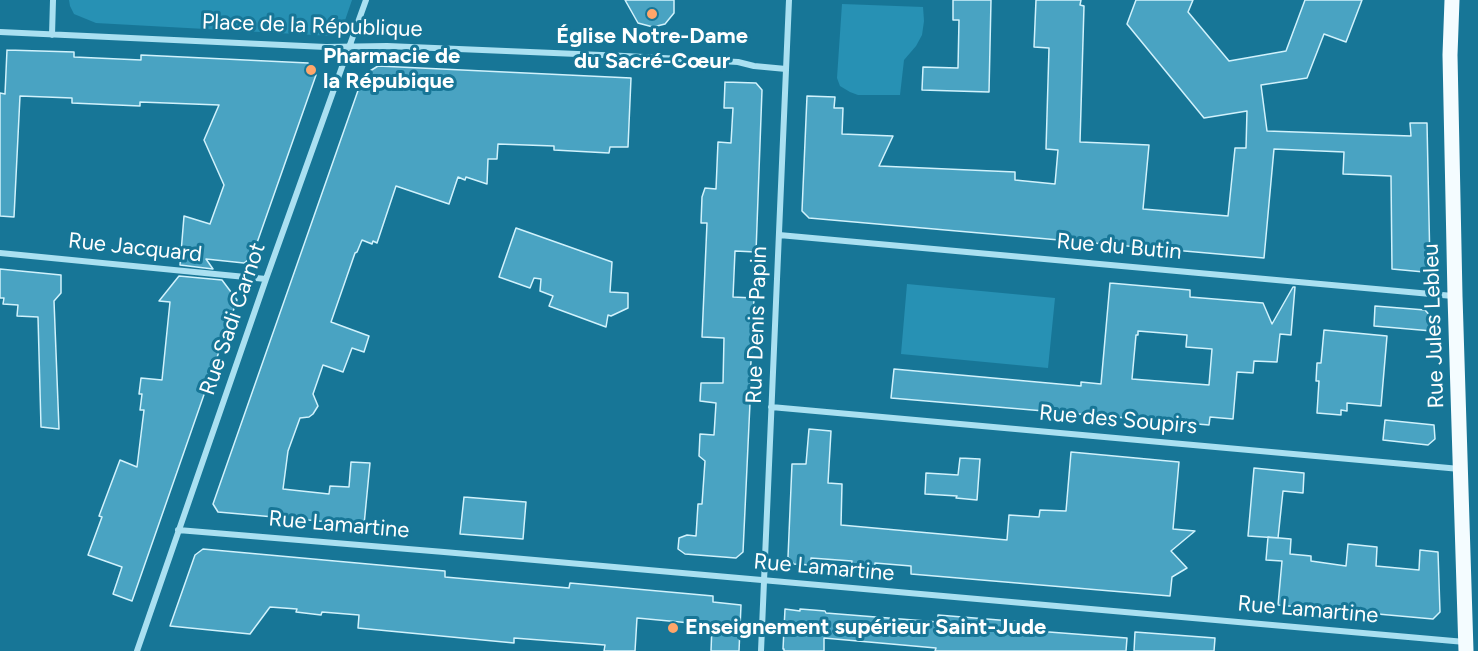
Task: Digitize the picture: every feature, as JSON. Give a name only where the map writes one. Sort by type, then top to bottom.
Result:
[{"type":"main road","name":"Rue Jules Lebleu","points":[[1452,0],[1450,55],[1455,296],[1466,647]]},
{"type":"street","points":[[52,34],[53,0]]},
{"type":"street","name":"Rue Sadi Carnot","points":[[137,651],[366,0]]},
{"type":"street","name":"Rue Denis Papin","points":[[761,651],[789,0]]},
{"type":"street","name":"Place de la République","points":[[0,32],[625,56],[738,62],[786,69]]},
{"type":"street","name":"Rue du Butin","points":[[779,235],[1455,296]]},
{"type":"street","name":"Rue Jacquard","points":[[0,253],[266,279]]},
{"type":"street","name":"Rue des Soupirs","points":[[771,407],[1461,469]]},
{"type":"street","name":"Rue Lamartine","points":[[178,530],[764,581],[1466,647]]},
{"type":"shaded area","points":[[69,0],[352,0],[342,29],[333,36],[96,23],[74,14]]},
{"type":"shaded area","points":[[842,4],[923,7],[922,35],[904,60],[900,95],[858,95],[840,86],[837,78]]},
{"type":"shaded area","points":[[907,284],[1055,298],[1048,368],[901,354]]},
{"type":"building","points":[[625,0],[674,0],[674,13],[665,24],[653,27],[638,23]]},
{"type":"building","points":[[953,0],[991,0],[989,92],[922,90],[923,67],[958,68],[959,20],[953,20]]},
{"type":"building","points":[[1036,0],[1081,0],[1080,5],[1084,6],[1080,142],[1149,145],[1143,209],[1228,216],[1235,148],[1246,148],[1247,111],[1204,118],[1127,24],[1136,0],[1193,0],[1188,12],[1229,61],[1286,51],[1305,0],[1362,0],[1346,42],[1324,34],[1307,78],[1261,85],[1267,131],[1411,136],[1410,123],[1427,123],[1430,266],[1424,272],[1392,269],[1391,176],[1343,174],[1344,152],[1274,149],[1264,258],[809,218],[802,211],[807,96],[835,97],[834,108],[843,108],[842,134],[893,136],[879,166],[1015,172],[1015,180],[1055,184],[1058,150],[1046,149],[1049,48],[1034,47]]},
{"type":"building","points":[[7,50],[74,52],[74,57],[141,60],[141,55],[308,63],[316,75],[252,257],[244,263],[206,259],[213,269],[180,265],[184,216],[210,224],[224,185],[204,140],[219,105],[140,102],[140,106],[72,103],[72,98],[20,96],[14,217],[0,216],[0,93],[5,94]]},
{"type":"building","points":[[378,66],[631,78],[628,147],[610,147],[609,153],[554,150],[554,146],[498,144],[497,159],[488,159],[487,184],[466,177],[465,180],[458,177],[449,204],[396,186],[377,243],[373,241],[372,244],[362,240],[355,253],[331,322],[369,336],[364,352],[352,348],[343,372],[323,365],[313,394],[318,406],[309,417],[300,418],[288,451],[283,489],[329,494],[330,486],[349,487],[351,462],[370,463],[364,525],[218,512],[213,504],[361,82],[365,74]]},
{"type":"building","points":[[725,82],[756,83],[762,90],[756,252],[735,251],[733,297],[754,298],[743,552],[736,558],[685,554],[678,549],[679,538],[687,535],[696,536],[698,504],[702,504],[705,461],[699,456],[700,434],[714,435],[716,403],[700,401],[701,383],[723,383],[724,338],[702,337],[707,223],[701,223],[702,197],[705,188],[716,189],[718,142],[731,143],[733,108],[724,108]]},
{"type":"building","points":[[516,228],[612,262],[610,292],[628,293],[628,308],[611,316],[608,315],[606,327],[549,306],[553,296],[540,291],[541,279],[534,278],[530,288],[499,277]]},
{"type":"building","points":[[0,269],[61,275],[61,293],[54,301],[59,429],[41,427],[38,317],[17,316],[18,305],[3,304],[4,298],[0,298]]},
{"type":"building","points":[[179,276],[222,280],[237,300],[132,601],[113,594],[122,567],[88,555],[102,517],[99,516],[120,460],[137,467],[144,410],[140,410],[141,378],[162,380],[170,302],[159,301]]},
{"type":"building","points":[[1110,283],[1190,290],[1190,297],[1263,303],[1272,324],[1295,287],[1291,335],[1280,334],[1277,362],[1254,361],[1253,373],[1237,372],[1233,419],[1210,417],[1209,425],[891,398],[894,369],[1081,386],[1081,382],[1101,384]],"holes":[[[1138,331],[1187,335],[1186,347],[1212,349],[1209,385],[1132,379]]]},
{"type":"building","points":[[1375,306],[1425,310],[1432,318],[1432,331],[1374,326]]},
{"type":"building","points":[[1324,330],[1387,336],[1381,406],[1347,403],[1347,411],[1341,410],[1341,415],[1317,413],[1319,381],[1316,381],[1317,363],[1321,363]]},
{"type":"building","points":[[1385,420],[1434,425],[1435,439],[1428,445],[1383,440]]},
{"type":"building","points":[[809,429],[831,431],[828,483],[842,484],[841,525],[1007,540],[1009,515],[1039,517],[1040,510],[1066,511],[1071,452],[1179,462],[1173,529],[1195,531],[1171,551],[1187,568],[1172,577],[1170,596],[911,574],[911,566],[875,563],[874,571],[851,569],[852,561],[811,558],[811,565],[794,564],[788,557],[792,464],[806,464]]},
{"type":"building","points":[[960,458],[980,459],[977,500],[925,494],[926,473],[958,475]]},
{"type":"building","points":[[1254,468],[1304,473],[1303,493],[1283,491],[1278,538],[1248,536]]},
{"type":"building","points":[[464,497],[526,502],[523,539],[460,534]]},
{"type":"building","points":[[1268,537],[1291,539],[1290,554],[1311,556],[1311,561],[1346,566],[1348,544],[1377,547],[1376,566],[1419,570],[1420,550],[1438,552],[1440,612],[1433,619],[1278,605],[1282,561],[1266,560]]},
{"type":"building","points":[[203,549],[445,571],[445,577],[569,588],[570,583],[713,596],[713,602],[741,605],[739,651],[711,651],[712,625],[637,618],[635,651],[604,651],[605,645],[514,638],[514,643],[358,628],[359,615],[322,612],[321,615],[296,612],[297,609],[270,607],[250,634],[170,626],[195,555]]},
{"type":"building","points":[[785,609],[938,622],[938,615],[1023,622],[1023,630],[1127,638],[1126,651],[935,651],[936,648],[824,638],[824,651],[784,651]]},
{"type":"building","points":[[1135,632],[1215,638],[1214,651],[1134,651]]},
{"type":"place","name":"Église Notre-Dame du Sacré-Cœur","points":[[652,14]]},
{"type":"place","name":"Pharmacie de la Répubique","points":[[311,70]]},
{"type":"place","name":"Enseignement supérieur Saint-Jude","points":[[673,628]]}]
